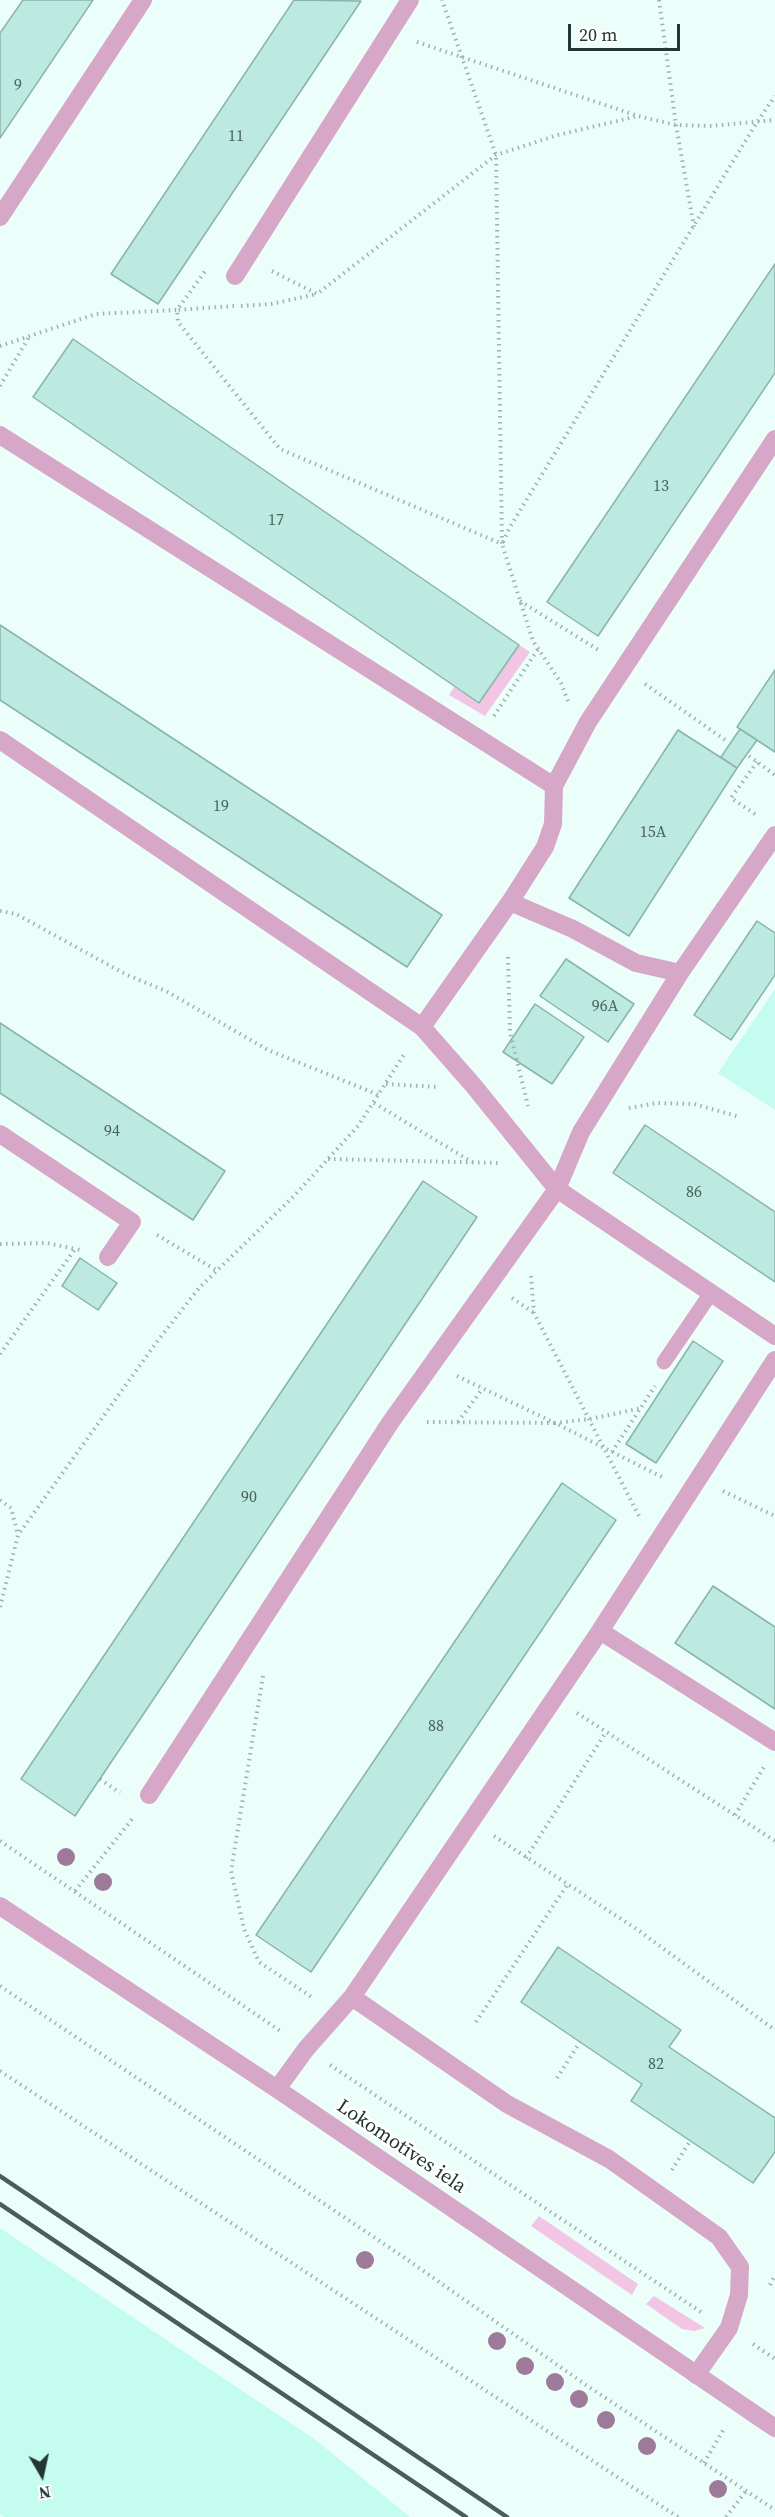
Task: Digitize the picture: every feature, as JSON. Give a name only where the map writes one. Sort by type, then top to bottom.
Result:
[{"type":"street","points":[[0,217],[143,0]]},
{"type":"street","points":[[235,276],[410,0]]},
{"type":"street","points":[[0,435],[554,786]]},
{"type":"street","points":[[422,1027],[510,902],[545,846],[553,824],[554,786],[588,722],[775,440]]},
{"type":"street","points":[[0,740],[422,1027],[557,1189],[775,1336]]},
{"type":"street","points":[[149,1795],[390,1423],[557,1189],[581,1132],[592,1114],[680,973],[775,836]]},
{"type":"street","points":[[510,902],[573,929],[636,963],[680,973]]},
{"type":"street","points":[[0,1134],[132,1222],[108,1257]]},
{"type":"street","points":[[277,2090],[306,2049],[352,1997],[658,1544],[775,1359]]},
{"type":"street","points":[[600,1631],[772,1751]]},
{"type":"street","name":"Lokomotīves iela","points":[[0,1906],[277,2090],[775,2428]]},
{"type":"street","points":[[352,1997],[507,2104],[609,2159],[719,2237],[740,2266],[739,2295],[729,2328],[696,2375]]},
{"type":"lane","points":[[663,1362],[711,1293]]},
{"type":"path","points":[[442,0],[496,155],[502,544],[533,641],[561,683],[573,713],[588,722]]},
{"type":"path","points":[[659,0],[676,125],[694,228]]},
{"type":"path","points":[[390,34],[638,116],[676,125],[710,126],[775,120]]},
{"type":"path","points":[[502,544],[510,527],[775,96]]},
{"type":"path","points":[[0,346],[96,314],[271,304],[317,294],[496,155],[558,135],[638,116]]},
{"type":"path","points":[[317,294],[247,258],[218,255],[177,310],[178,322],[280,449],[502,544]]},
{"type":"path","points":[[0,386],[29,336]]},
{"type":"path","points":[[520,601],[612,658],[623,670],[728,742]]},
{"type":"path","points":[[488,726],[538,649]]},
{"type":"path","points":[[749,756],[774,773]]},
{"type":"path","points":[[757,762],[731,798],[757,816]]},
{"type":"path","points":[[0,911],[16,914],[126,975],[166,991],[268,1050],[379,1095]]},
{"type":"path","points":[[508,956],[510,1032],[529,1108]]},
{"type":"path","points":[[0,1607],[18,1535],[156,1343],[216,1270],[295,1195],[358,1126],[422,1027]]},
{"type":"path","points":[[386,1084],[476,1089]]},
{"type":"path","points":[[374,1103],[472,1163]]},
{"type":"path","points":[[592,1114],[657,1103],[694,1104],[740,1117]]},
{"type":"path","points":[[328,1159],[537,1164]]},
{"type":"path","points":[[132,1222],[216,1270]]},
{"type":"path","points":[[528,1228],[534,1313],[648,1533],[658,1544]]},
{"type":"path","points":[[0,1244],[47,1243],[108,1257]]},
{"type":"path","points":[[0,1354],[75,1249]]},
{"type":"path","points":[[612,1452],[653,1392],[663,1362]]},
{"type":"path","points":[[432,1365],[612,1452],[775,1516]]},
{"type":"path","points":[[458,1422],[483,1388]]},
{"type":"path","points":[[390,1423],[555,1423],[590,1419],[642,1408]]},
{"type":"path","points":[[0,1500],[11,1508],[18,1535]]},
{"type":"path","points":[[265,1670],[256,1708],[231,1871],[244,1929],[259,1962],[319,2002]]},
{"type":"path","points":[[554,1699],[775,1841]]},
{"type":"path","points":[[526,1857],[606,1732]]},
{"type":"path","points":[[735,1815],[772,1751]]},
{"type":"path","points":[[75,1891],[149,1795]]},
{"type":"path","points":[[471,1820],[638,1930],[775,2030]]},
{"type":"path","points":[[0,1841],[306,2049],[775,2359]]},
{"type":"path","points":[[476,2022],[567,1885]]},
{"type":"path","points":[[0,1986],[405,2258],[586,2385],[775,2510]]},
{"type":"path","points":[[557,2078],[580,2042]]},
{"type":"path","points":[[0,2071],[678,2517]]},
{"type":"path","points":[[667,2178],[690,2141]]},
{"type":"path","points":[[704,2463],[738,2404]]},
{"type":"path","points":[[726,2517],[746,2491]]},
{"type":"shaded area","points":[[519,645],[530,652],[485,716],[449,695],[454,687],[479,703]]},
{"type":"shaded area","points":[[775,989],[775,1110],[718,1073]]},
{"type":"shaded area","points":[[539,2216],[638,2284],[632,2295],[531,2226]]},
{"type":"shaded area","points":[[0,2228],[317,2441],[410,2517],[4,2517],[0,2514]]},
{"type":"shaded area","points":[[654,2296],[705,2328],[694,2331],[682,2329],[646,2304]]},
{"type":"building","points":[[23,0],[93,0],[0,138],[0,33]]},
{"type":"building","points":[[294,0],[361,1],[158,304],[111,274]]},
{"type":"building","points":[[775,264],[775,373],[598,636],[547,602]]},
{"type":"building","points":[[73,339],[519,645],[479,703],[33,397]]},
{"type":"building","points":[[0,625],[442,915],[407,967],[0,700]]},
{"type":"building","points":[[775,670],[775,752],[737,727]]},
{"type":"building","points":[[740,729],[757,740],[737,768],[721,757]]},
{"type":"building","points":[[678,730],[737,768],[629,936],[569,898]]},
{"type":"building","points":[[757,921],[775,933],[775,975],[731,1040],[694,1015]]},
{"type":"building","points":[[566,959],[634,1004],[608,1042],[540,996]]},
{"type":"building","points":[[535,1004],[584,1037],[552,1084],[503,1052]]},
{"type":"building","points":[[0,1023],[225,1171],[193,1220],[0,1093]]},
{"type":"building","points":[[645,1125],[775,1212],[775,1282],[613,1173]]},
{"type":"building","points":[[423,1181],[477,1217],[75,1816],[21,1779]]},
{"type":"building","points":[[80,1258],[117,1283],[98,1310],[62,1286]]},
{"type":"building","points":[[693,1341],[723,1361],[656,1463],[626,1444]]},
{"type":"building","points":[[562,1483],[616,1520],[311,1972],[256,1935]]},
{"type":"building","points":[[713,1586],[775,1627],[775,1709],[675,1643]]},
{"type":"building","points":[[558,1947],[681,2030],[669,2047],[775,2118],[775,2152],[753,2183],[631,2101],[642,2084],[521,2002]]},
{"type":"railway","points":[[0,2176],[507,2517]]},
{"type":"railway","points":[[0,2204],[466,2517]]}]
